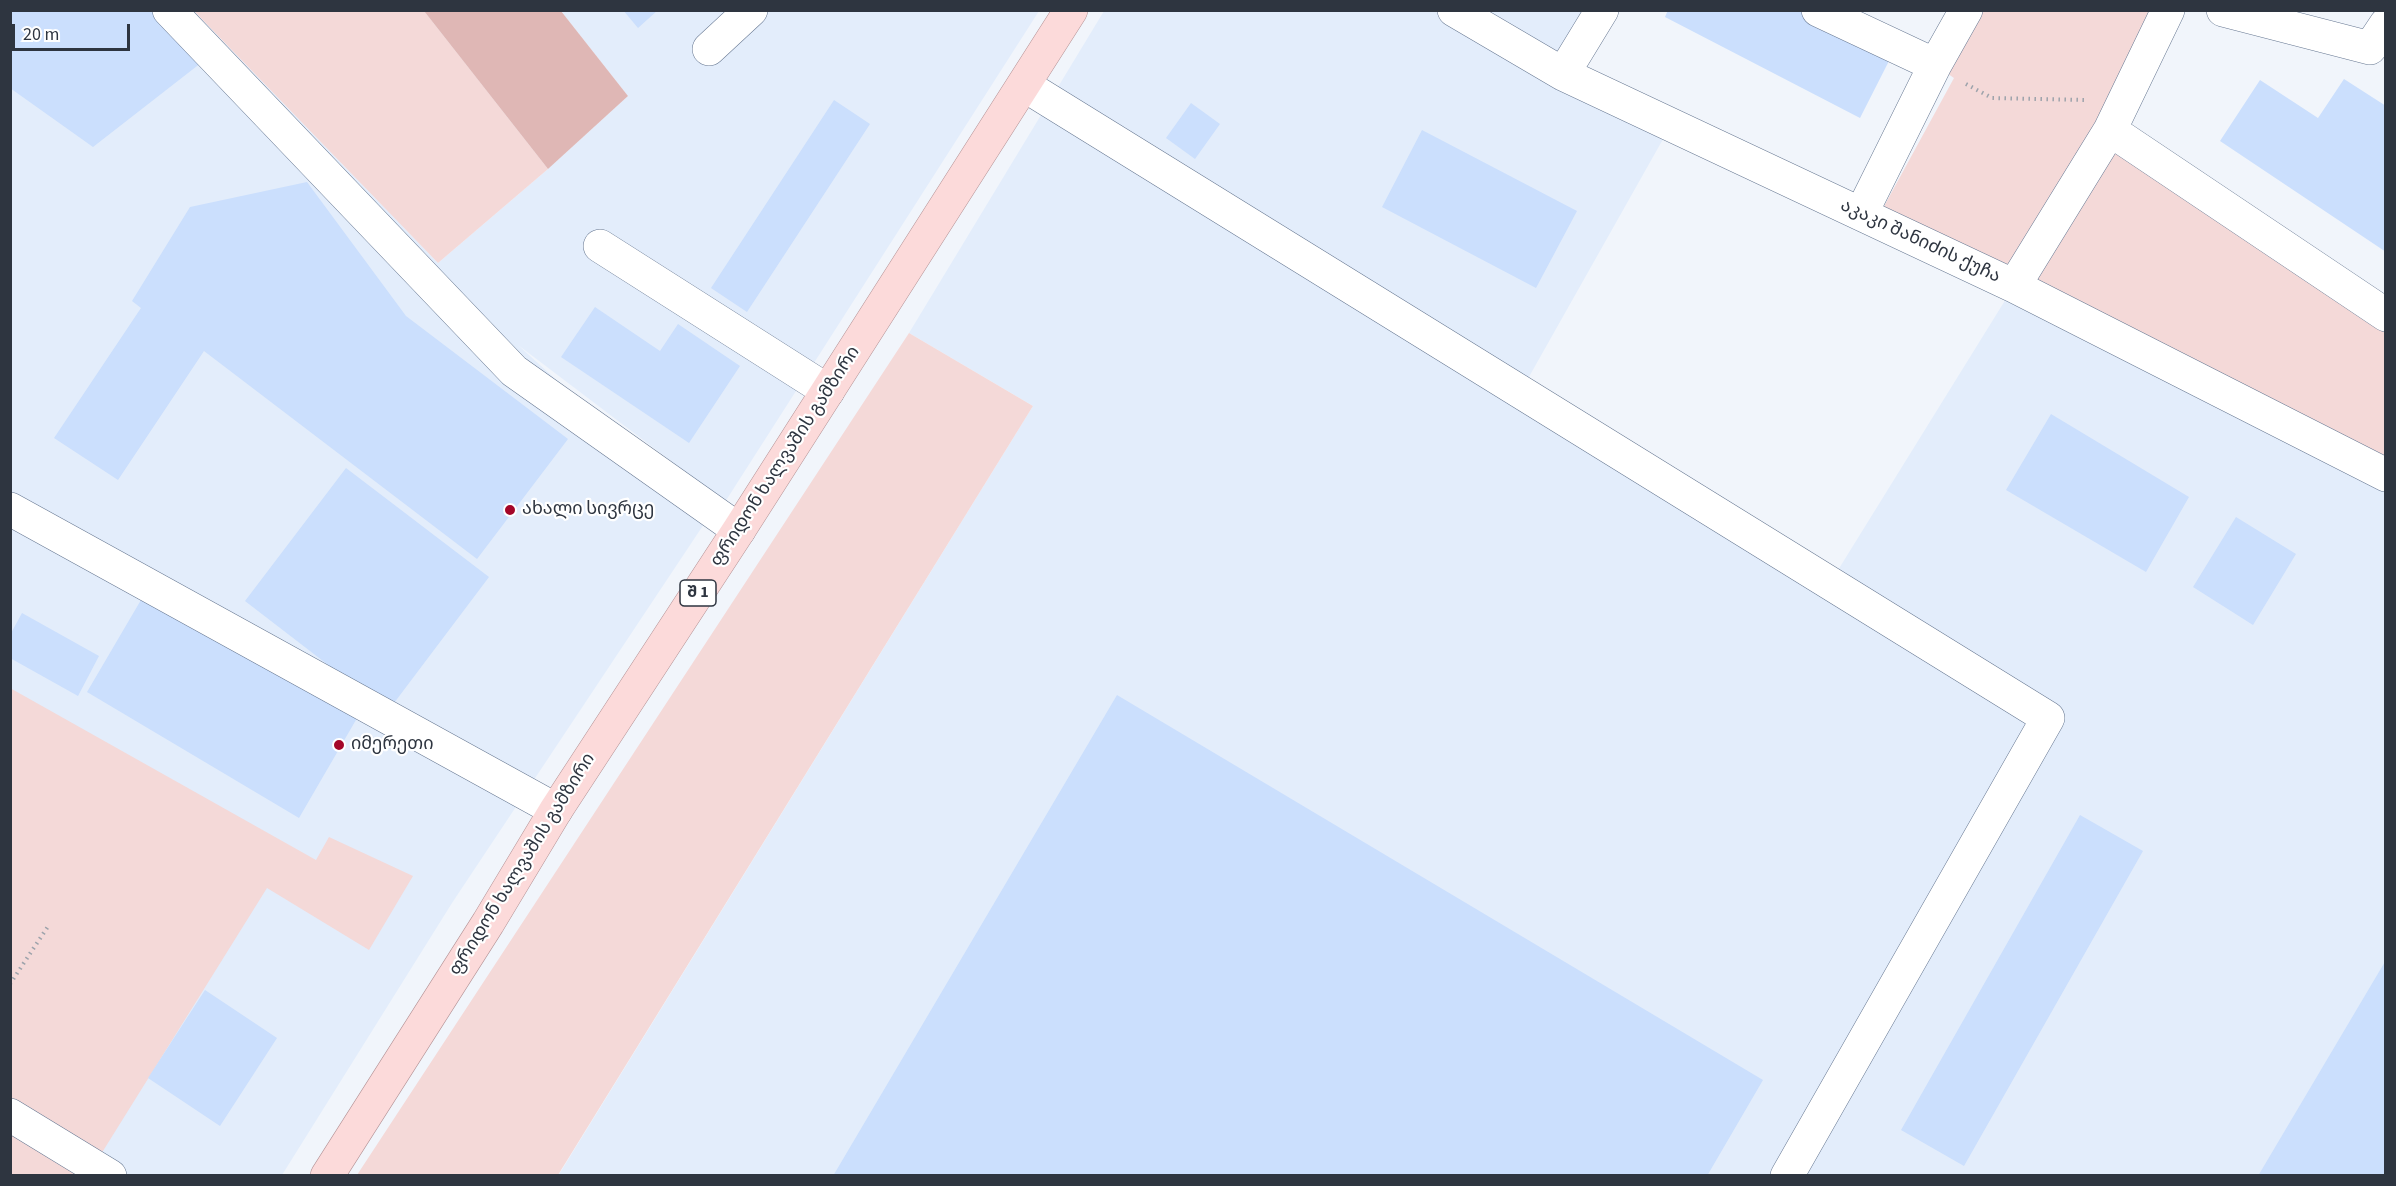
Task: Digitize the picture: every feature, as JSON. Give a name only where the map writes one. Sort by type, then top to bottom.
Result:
[{"type":"main road","name":"ფრიდონ ხალვაშის გამზირი","points":[[327,1176],[488,923],[556,810],[740,530],[1071,10]]},
{"type":"street","points":[[169,10],[514,371],[740,530]]},
{"type":"street","points":[[709,49],[751,10]]},
{"type":"street","name":"აკაკი შანიძის ქუჩა","points":[[1455,10],[1563,74],[2014,286],[2385,475]]},
{"type":"street","points":[[1563,74],[1602,10]]},
{"type":"street","points":[[1818,10],[1935,65]]},
{"type":"street","points":[[1861,214],[1935,65],[1966,10]]},
{"type":"street","points":[[2014,286],[2109,130],[2168,10]]},
{"type":"street","points":[[2223,10],[2380,44]]},
{"type":"street","points":[[1024,85],[2048,718],[1786,1176]]},
{"type":"street","points":[[2109,130],[2385,315]]},
{"type":"street","points":[[600,246],[828,391]]},
{"type":"street","points":[[10,509],[556,810]]},
{"type":"street","points":[[10,1115],[110,1176]]},
{"type":"path","points":[[1935,65],[1992,98],[2124,100]]},
{"type":"path","points":[[10,984],[49,925]]},
{"type":"shaded area","points":[[10,11],[194,11],[438,263],[548,169],[628,96],[561,11],[1039,11],[725,502],[518,345],[708,518],[452,903],[282,1175],[11,1175]]},
{"type":"shaded area","points":[[194,11],[424,11],[548,169],[438,263]]},
{"type":"shaded area","points":[[424,11],[561,11],[628,96],[548,169]]},
{"type":"shaded area","points":[[1104,11],[1602,11],[1564,74],[1671,125],[1521,391],[1830,583],[2014,286],[2385,475],[2385,1175],[558,1176],[1033,406],[909,333]]},
{"type":"shaded area","points":[[1966,11],[2168,11],[2110,130],[2385,315],[2385,475],[1876,221],[1954,78],[1935,65]]},
{"type":"shaded area","points":[[909,333],[1033,406],[558,1175],[357,1175]]},
{"type":"shaded area","points":[[10,688],[316,860],[329,837],[413,876],[369,950],[267,888],[88,1175],[11,1175]]},
{"type":"building","points":[[10,10],[160,10],[206,59],[93,147],[10,88]]},
{"type":"building","points":[[623,10],[658,10],[638,28]]},
{"type":"building","points":[[1668,10],[1799,10],[1891,57],[1860,118],[1665,17]]},
{"type":"building","points":[[2344,79],[2386,106],[2386,252],[2220,141],[2260,80],[2318,118]]},
{"type":"building","points":[[834,100],[870,124],[747,312],[711,288]]},
{"type":"building","points":[[1191,103],[1220,124],[1195,159],[1166,138]]},
{"type":"building","points":[[1422,130],[1577,211],[1536,288],[1382,207]]},
{"type":"building","points":[[307,182],[406,316],[568,439],[477,559],[204,351],[118,480],[54,438],[141,308],[132,301],[190,207]]},
{"type":"building","points":[[595,307],[660,351],[678,324],[740,366],[689,443],[561,357]]},
{"type":"building","points":[[2051,414],[2189,497],[2146,572],[2006,490]]},
{"type":"building","points":[[346,468],[489,577],[388,711],[245,601]]},
{"type":"building","points":[[2236,517],[2296,554],[2253,625],[2193,587]]},
{"type":"building","points":[[148,588],[360,713],[299,818],[87,692]]},
{"type":"building","points":[[22,613],[99,656],[78,696],[10,658],[10,635]]},
{"type":"building","points":[[1117,695],[1763,1080],[1707,1176],[833,1176]]},
{"type":"building","points":[[2080,815],[2143,851],[1964,1166],[1901,1130]]},
{"type":"building","points":[[2386,960],[2386,1176],[2258,1176]]},
{"type":"building","points":[[205,990],[277,1038],[220,1126],[148,1078]]},
{"type":"place","name":"ახალი სივრცე","points":[[510,510]]},
{"type":"place","name":"იმერეთი","points":[[339,745]]}]
